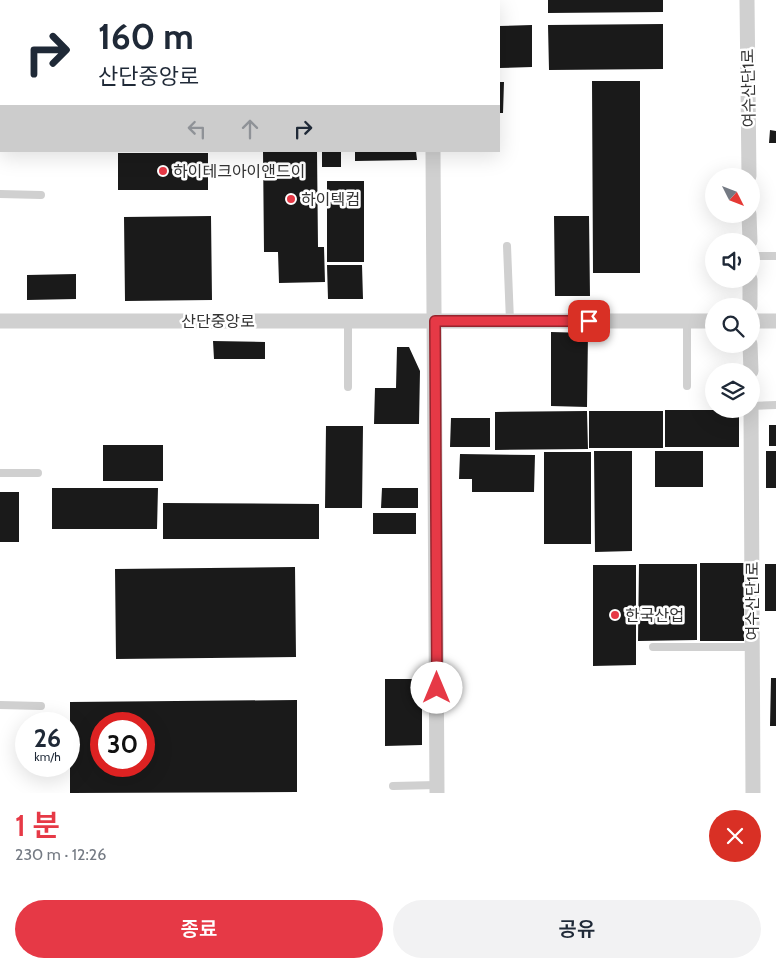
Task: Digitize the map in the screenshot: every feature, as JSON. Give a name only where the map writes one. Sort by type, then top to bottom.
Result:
[{"type":"street","name":"여수산단1로","points":[[747,0],[749,168]]},
{"type":"street","points":[[433,152],[437,789]]},
{"type":"street","name":"산단중앙로","points":[[0,321],[705,321]]},
{"type":"street","points":[[760,321],[776,321]]},
{"type":"street","name":"여수산단1로","points":[[751,418],[753,793]]},
{"type":"lane","points":[[0,194],[41,195]]},
{"type":"lane","points":[[507,246],[510,321]]},
{"type":"lane","points":[[760,256],[776,256]]},
{"type":"lane","points":[[348,321],[348,387]]},
{"type":"lane","points":[[687,321],[688,386]]},
{"type":"lane","points":[[760,406],[776,405]]},
{"type":"lane","points":[[0,472],[38,473]]},
{"type":"lane","points":[[653,647],[752,647]]},
{"type":"lane","points":[[0,705],[41,706]]},
{"type":"lane","points":[[393,786],[437,789]]},
{"type":"building","points":[[548,0],[663,0],[663,12],[548,13]]},
{"type":"building","points":[[663,24],[663,69],[549,70],[548,25]]},
{"type":"building","points":[[532,25],[532,67],[500,68],[500,26]]},
{"type":"building","points":[[592,81],[640,81],[640,273],[593,273]]},
{"type":"building","points":[[500,82],[504,82],[503,113],[500,113]]},
{"type":"building","points":[[770,130],[776,131],[776,143],[769,143]]},
{"type":"building","name":"하이텍컴","points":[[263,152],[317,152],[318,247],[324,247],[325,282],[279,283],[278,252],[264,252]]},
{"type":"building","points":[[322,152],[341,152],[341,167],[322,167]]},
{"type":"building","points":[[355,152],[416,152],[417,160],[355,161]]},
{"type":"building","name":"하이테크아이앤드이","points":[[118,153],[208,153],[208,190],[118,190]]},
{"type":"building","points":[[327,181],[364,181],[364,262],[327,262]]},
{"type":"building","points":[[211,216],[212,300],[125,301],[124,217]]},
{"type":"building","points":[[554,216],[589,216],[590,296],[555,296]]},
{"type":"building","points":[[327,265],[362,265],[363,299],[328,299]]},
{"type":"building","points":[[76,274],[76,299],[27,300],[27,275]]},
{"type":"building","points":[[551,332],[588,333],[587,407],[551,406]]},
{"type":"building","points":[[213,341],[265,342],[265,359],[214,359]]},
{"type":"building","points":[[397,347],[409,347],[420,371],[419,424],[374,424],[375,388],[396,388]]},
{"type":"building","points":[[665,410],[705,410],[705,418],[739,418],[739,447],[665,447]]},
{"type":"building","points":[[587,411],[588,449],[495,450],[495,412]]},
{"type":"building","points":[[589,411],[663,411],[663,448],[589,448]]},
{"type":"building","points":[[451,418],[490,418],[490,447],[450,447]]},
{"type":"building","points":[[769,425],[776,425],[776,446],[769,446]]},
{"type":"building","points":[[326,426],[363,426],[362,508],[325,508]]},
{"type":"building","points":[[103,445],[163,445],[163,481],[103,481]]},
{"type":"building","points":[[594,451],[632,451],[632,551],[595,552]]},
{"type":"building","points":[[655,451],[703,451],[703,487],[655,487]]},
{"type":"building","points":[[766,451],[776,451],[776,488],[766,488]]},
{"type":"building","points":[[544,452],[591,452],[591,544],[544,544]]},
{"type":"building","points":[[460,454],[535,455],[534,492],[472,492],[472,479],[459,479]]},
{"type":"building","points":[[52,488],[158,488],[157,529],[52,529]]},
{"type":"building","points":[[382,488],[418,488],[418,508],[381,508]]},
{"type":"building","points":[[0,492],[19,492],[19,542],[0,542]]},
{"type":"building","points":[[163,503],[319,504],[319,539],[163,539]]},
{"type":"building","points":[[373,513],[416,513],[416,534],[373,534]]},
{"type":"building","points":[[700,563],[744,563],[744,641],[700,641]]},
{"type":"building","points":[[639,564],[697,564],[697,640],[638,641]]},
{"type":"building","points":[[765,564],[776,564],[776,611],[765,611]]},
{"type":"building","name":"한국산업","points":[[593,565],[636,565],[636,665],[593,666]]},
{"type":"building","points":[[295,567],[296,657],[116,659],[115,569]]},
{"type":"building","points":[[771,678],[776,678],[776,726],[770,726]]},
{"type":"building","points":[[385,679],[422,679],[422,745],[385,746]]},
{"type":"building","points":[[297,700],[297,792],[70,793],[70,777],[80,777],[80,712],[70,712],[70,702]]},
{"type":"place","name":"하이테크아이앤드이","points":[[163,171]]},
{"type":"place","name":"하이텍컴","points":[[291,199]]},
{"type":"place","name":"한국산업","points":[[615,615]]},
{"type":"route","points":[[437,688],[435,321],[589,321]]}]
